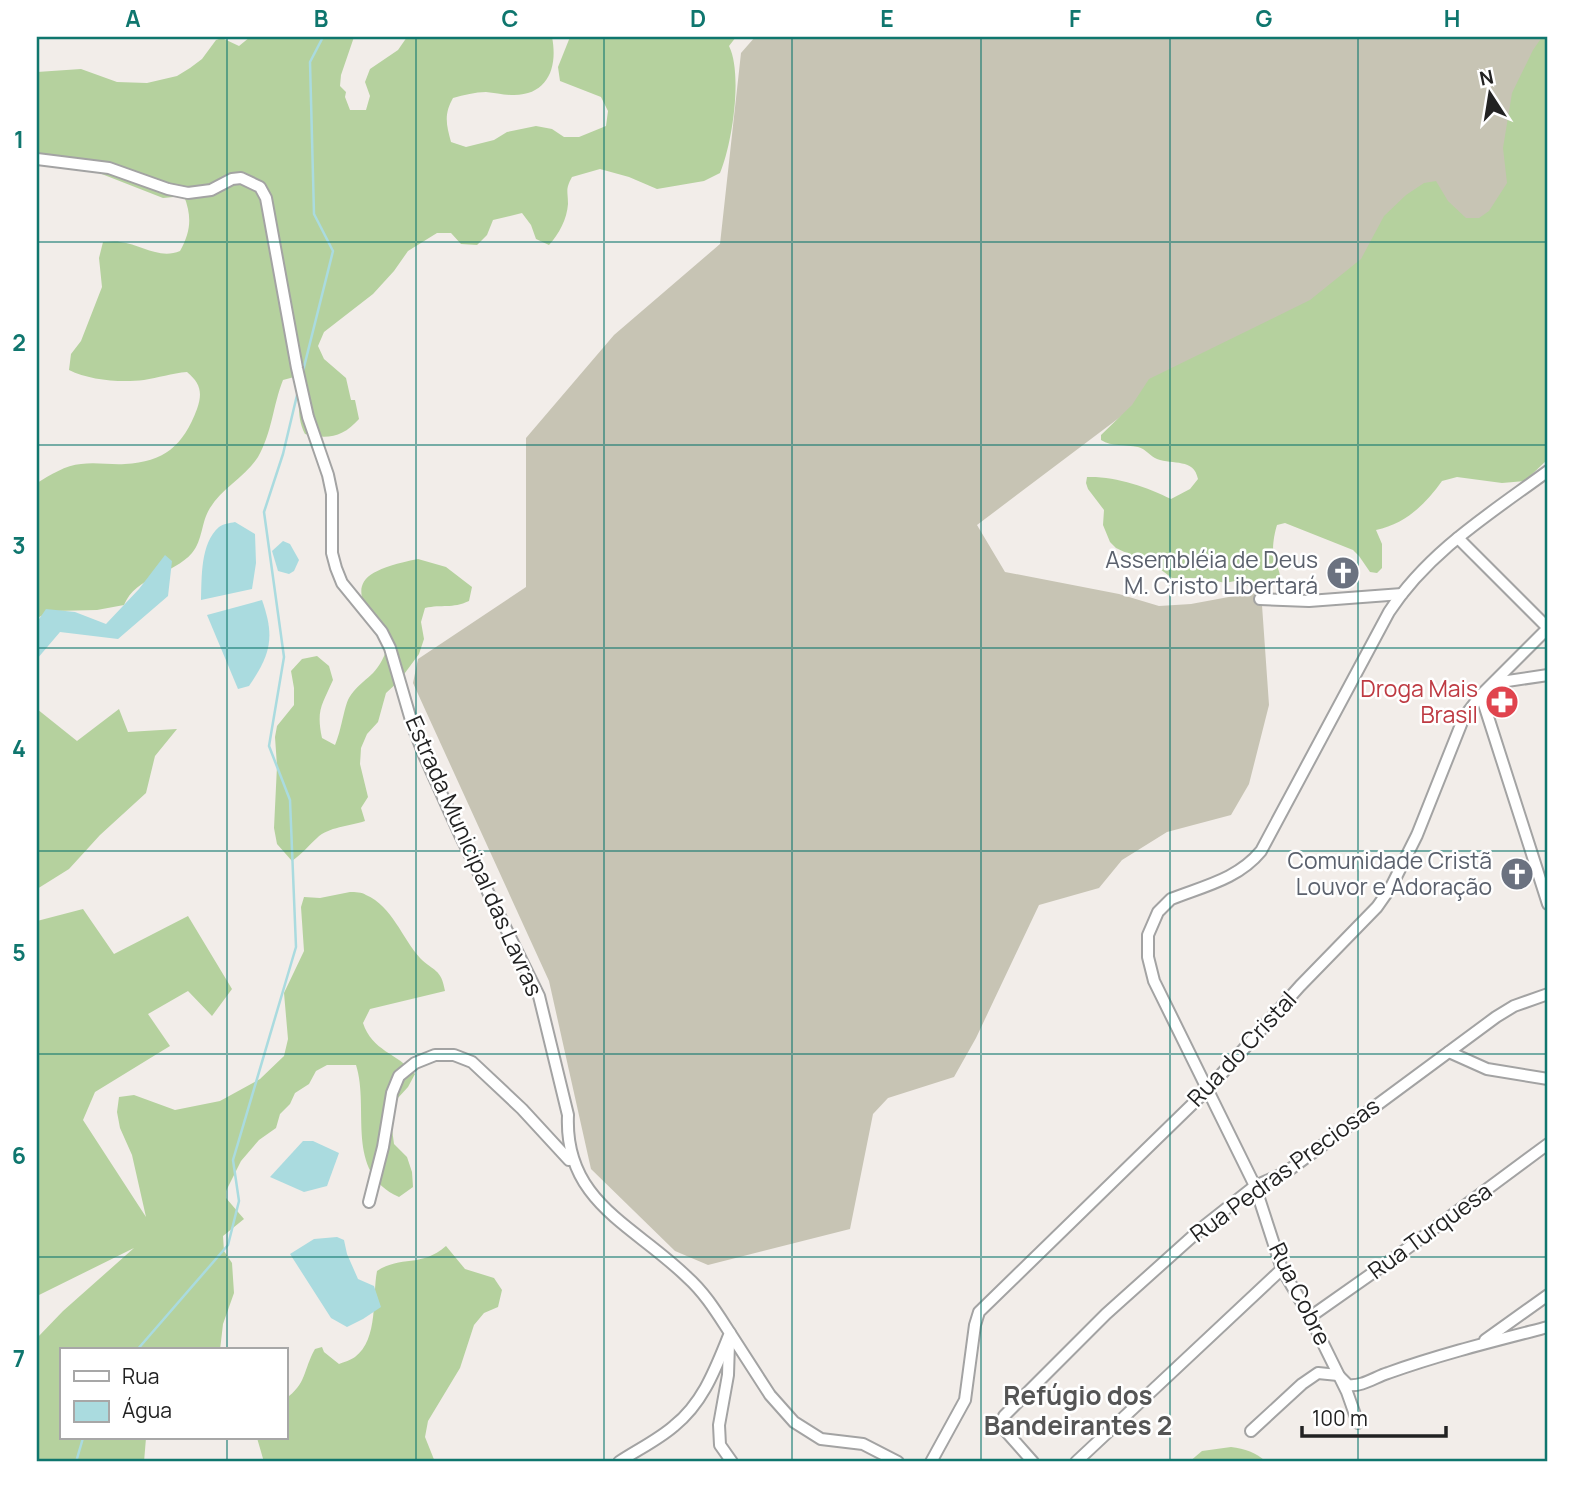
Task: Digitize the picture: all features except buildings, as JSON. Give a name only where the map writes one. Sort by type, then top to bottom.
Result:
[{"type":"street","name":"Estrada Municipal das Lavras","points":[[37,159],[109,168],[168,189],[188,193],[211,190],[241,177],[260,187],[266,198],[308,417],[332,494],[332,553],[336,568],[342,583],[382,632],[390,648],[409,715],[424,755],[539,996],[568,1115],[567,1135],[573,1165],[602,1207],[688,1277],[709,1300],[770,1395],[805,1431],[821,1440],[863,1444],[898,1462]]},
{"type":"street","name":"Rua Cobre","points":[[1358,1423],[1310,1317],[1282,1269],[1255,1186],[1154,981],[1147,947],[1157,912],[1171,900],[1230,877],[1244,869],[1261,851],[1402,594],[1446,545],[1548,471]]},
{"type":"street","points":[[1458,538],[1548,628]]},
{"type":"street","points":[[1260,599],[1309,601],[1402,594]]},
{"type":"street","name":"Rua do Cristal","points":[[932,1461],[965,1400],[979,1312],[1209,1088],[1300,985],[1377,907],[1391,887],[1417,835],[1460,724],[1481,695],[1548,628]]},
{"type":"street","points":[[1494,683],[1548,675]]},
{"type":"street","points":[[1481,695],[1548,904]]},
{"type":"street","name":"Rua Pedras Preciosas","points":[[1033,1462],[1003,1428],[1004,1416],[1179,1247],[1255,1186],[1285,1173],[1496,1017],[1514,1006],[1548,994]]},
{"type":"street","points":[[1449,1052],[1487,1069],[1548,1079]]},
{"type":"street","points":[[369,1202],[383,1147],[392,1093],[399,1076],[415,1063],[435,1055],[454,1055],[472,1062],[522,1109],[573,1165]]},
{"type":"street","name":"Rua Turquesa","points":[[1310,1317],[1548,1144]]},
{"type":"street","points":[[1076,1462],[1282,1269]]},
{"type":"street","points":[[1480,1344],[1548,1295]]},
{"type":"street","points":[[1251,1431],[1318,1373],[1338,1374],[1348,1385],[1355,1386],[1385,1373],[1480,1344],[1548,1327]]},
{"type":"street","points":[[619,1462],[675,1426],[694,1406],[710,1382],[730,1333]]},
{"type":"street","points":[[730,1333],[728,1375],[719,1425],[720,1445],[732,1462]]},
{"type":"shaded area","points":[[755,37],[1548,37],[1509,205],[1386,265],[1168,381],[977,525],[1005,572],[1119,594],[1159,606],[1191,604],[1261,591],[1269,705],[1249,784],[1231,815],[1167,832],[1122,860],[1099,888],[1039,905],[976,1038],[954,1077],[888,1098],[873,1114],[850,1229],[708,1265],[675,1251],[591,1169],[549,981],[413,683],[418,659],[526,587],[526,438],[614,335],[720,244],[741,53]]},
{"type":"green space","points":[[250,37],[354,37],[340,86],[346,92],[350,110],[366,110],[370,96],[365,82],[370,69],[398,50],[407,37],[552,37],[552,69],[543,85],[535,90],[526,94],[486,92],[453,98],[447,114],[449,136],[451,142],[466,147],[494,140],[507,132],[536,126],[552,129],[564,137],[579,137],[606,126],[608,111],[601,97],[560,81],[558,67],[570,37],[736,37],[729,46],[735,74],[732,128],[720,173],[704,181],[657,189],[600,169],[572,177],[564,221],[549,245],[536,239],[531,225],[522,213],[493,220],[487,235],[477,245],[461,244],[451,233],[437,233],[408,251],[373,294],[324,332],[318,346],[324,359],[346,378],[359,419],[347,430],[328,437],[305,434],[299,413],[298,376],[283,380],[258,457],[210,508],[192,553],[137,588],[124,605],[97,610],[53,611],[39,617],[37,623],[37,483],[75,465],[139,463],[161,455],[170,450],[185,433],[197,409],[200,393],[195,380],[187,372],[125,381],[105,380],[69,370],[71,354],[81,341],[102,287],[99,258],[103,242],[128,243],[165,254],[180,251],[188,230],[189,217],[184,196],[163,198],[71,162],[37,157],[37,72],[81,69],[117,82],[147,83],[177,76],[190,68],[202,59],[216,40],[222,38],[239,46]]},
{"type":"green space","points":[[1542,37],[1548,37],[1548,459],[1525,481],[1502,483],[1457,477],[1442,481],[1414,512],[1396,523],[1376,530],[1382,544],[1382,568],[1377,573],[1370,572],[1353,550],[1285,523],[1277,525],[1273,543],[1280,578],[1254,588],[1235,581],[1225,583],[1204,578],[1172,578],[1160,569],[1116,548],[1110,542],[1103,525],[1104,510],[1088,489],[1087,477],[1130,483],[1171,499],[1190,489],[1198,479],[1196,472],[1187,465],[1157,459],[1138,447],[1105,442],[1101,440],[1101,435],[1132,405],[1149,379],[1310,300],[1361,259],[1384,216],[1406,195],[1424,183],[1436,181],[1448,201],[1466,218],[1479,218],[1489,211],[1507,183],[1503,148],[1512,93]]},
{"type":"green space","points":[[418,559],[446,567],[472,587],[469,601],[425,608],[421,622],[424,639],[419,654],[399,681],[386,693],[378,722],[367,734],[361,748],[360,764],[368,797],[361,808],[365,821],[322,834],[292,861],[277,844],[274,828],[277,766],[275,737],[277,726],[294,705],[291,671],[302,659],[317,656],[329,666],[333,680],[321,708],[320,721],[322,738],[335,745],[349,698],[378,667],[386,651],[363,600],[362,589],[366,580],[376,572],[393,565]]},
{"type":"green space","points":[[37,709],[77,741],[119,709],[128,732],[177,729],[155,756],[146,793],[100,835],[69,869],[37,889]]},
{"type":"green space","points":[[358,892],[375,900],[390,914],[420,958],[439,974],[443,984],[445,991],[370,1009],[363,1023],[372,1040],[415,1074],[390,1114],[394,1144],[407,1157],[413,1187],[399,1197],[382,1186],[371,1172],[362,1138],[360,1082],[356,1065],[327,1065],[316,1071],[309,1084],[295,1093],[290,1104],[280,1114],[276,1128],[259,1140],[241,1161],[226,1191],[226,1198],[244,1219],[223,1236],[224,1251],[232,1263],[234,1293],[223,1324],[220,1348],[60,1348],[60,1440],[146,1440],[144,1462],[37,1462],[37,1338],[63,1311],[134,1248],[37,1296],[37,921],[83,909],[114,954],[188,916],[232,989],[212,1016],[188,991],[148,1014],[170,1046],[95,1092],[83,1120],[146,1217],[132,1155],[120,1128],[117,1112],[119,1097],[134,1095],[175,1110],[220,1101],[260,1079],[284,1056],[288,1039],[284,993],[304,951],[301,907],[304,897],[320,898]]},
{"type":"green space","points":[[446,1246],[465,1269],[494,1278],[502,1290],[498,1307],[484,1313],[474,1325],[460,1368],[428,1421],[425,1437],[435,1462],[264,1462],[258,1440],[287,1440],[287,1397],[301,1382],[315,1349],[322,1347],[324,1352],[339,1364],[353,1358],[363,1349],[373,1317],[377,1271],[394,1263],[437,1253]]},
{"type":"green space","points":[[1231,1447],[1250,1452],[1266,1462],[1189,1462],[1202,1451]]},
{"type":"water","points":[[235,522],[255,534],[256,563],[252,589],[201,600],[203,561],[208,542],[219,527]]},
{"type":"water","points":[[283,541],[290,544],[299,560],[294,571],[289,574],[278,571],[272,551]]},
{"type":"water","points":[[165,555],[172,561],[168,596],[118,639],[60,632],[37,659],[37,622],[46,609],[75,612],[106,624],[139,589]]},
{"type":"water","points":[[262,600],[269,625],[269,645],[249,686],[238,689],[207,615]]},
{"type":"water","points":[[303,1141],[313,1141],[339,1153],[327,1186],[304,1192],[270,1177]]},
{"type":"water","points":[[337,1237],[344,1240],[358,1279],[374,1286],[381,1307],[347,1327],[331,1318],[290,1254],[314,1239]]},
{"type":"waterway","points":[[303,371],[333,251],[314,214],[310,62],[323,37]]},
{"type":"waterway","points":[[139,1348],[228,1245],[239,1201],[233,1160],[296,947],[290,800],[269,746],[284,657],[264,512],[283,454],[298,391]]},
{"type":"waterway","points":[[76,1462],[82,1440]]},
{"type":"place","name":"Assembléia de Deus M. Cristo Libertará","points":[[1343,573]]},
{"type":"place","name":"Droga Mais Brasil","points":[[1502,702]]},
{"type":"place","name":"Comunidade Cristã Louvor e Adoração","points":[[1517,874]]},
{"type":"district","name":"Refúgio dos Bandeirantes 2","points":[[1078,1411]]}]
